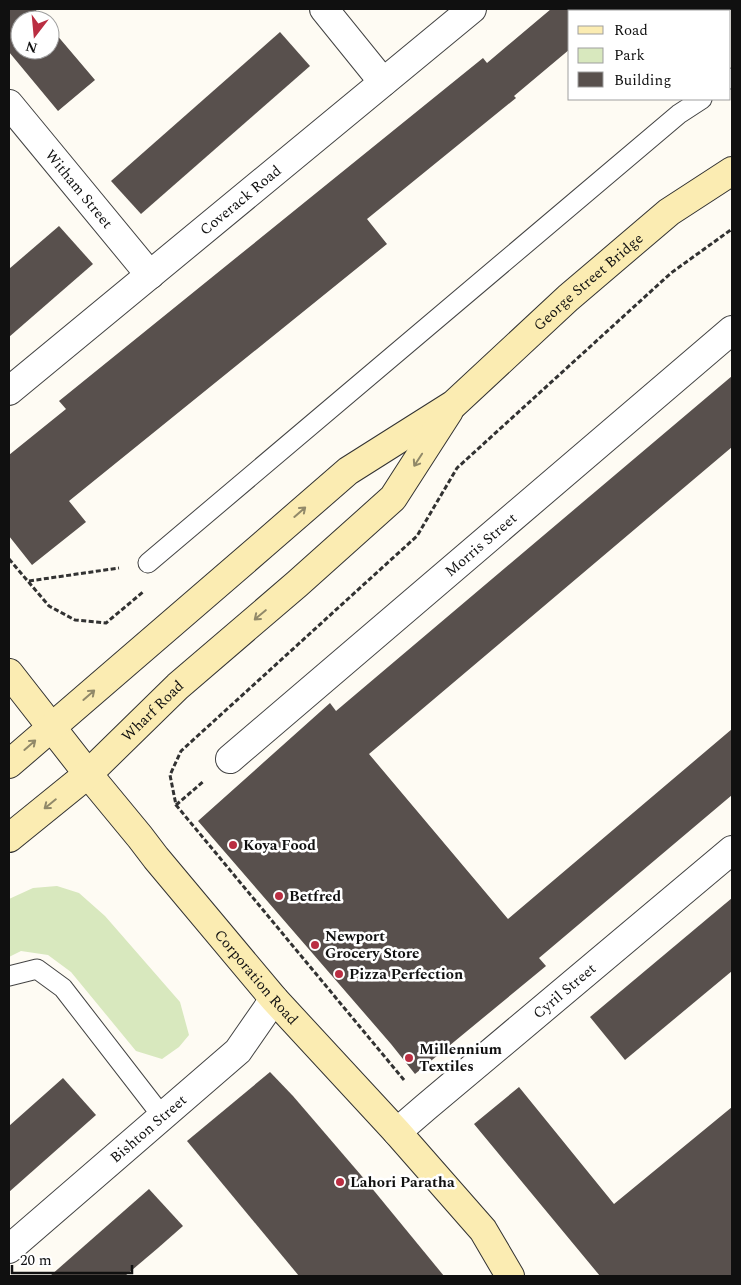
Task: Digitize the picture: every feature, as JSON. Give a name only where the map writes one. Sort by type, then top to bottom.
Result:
[{"type":"main road","name":"George Street Bridge","points":[[52,727],[348,471],[454,404],[568,298],[669,212],[732,171]]},
{"type":"main road","name":"George Street Bridge","points":[[297,584],[393,498],[454,404]]},
{"type":"main road","name":"Wharf Road","points":[[9,838],[88,774],[178,686],[297,584]]},
{"type":"main road","name":"Corporation Road","points":[[9,673],[156,858],[274,999],[397,1132],[484,1230],[510,1276]]},
{"type":"main road","points":[[9,764],[52,727]]},
{"type":"street","points":[[324,9],[383,82]]},
{"type":"street","name":"Coverack Road","points":[[9,391],[472,9]]},
{"type":"street","name":"Witham Street","points":[[9,104],[150,274]]},
{"type":"street","name":"Morris Street","points":[[230,759],[732,330]]},
{"type":"street","name":"Cyril Street","points":[[397,1132],[732,850]]},
{"type":"street","name":"Bishton Street","points":[[9,1249],[238,1051],[274,999]]},
{"type":"lane","points":[[148,564],[672,120],[701,100]]},
{"type":"lane","points":[[9,976],[37,969],[64,988],[162,1116]]},
{"type":"path","points":[[426,1106],[176,805],[170,775],[181,751],[417,536],[457,468],[671,273],[732,229]]},
{"type":"path","points":[[28,581],[148,564]]},
{"type":"green space","points":[[57,886],[79,893],[105,916],[180,1002],[189,1035],[179,1047],[162,1059],[136,1051],[71,972],[48,955],[21,951],[9,957],[9,899],[33,888]]},
{"type":"building","points":[[9,9],[35,9],[10,10],[10,53]]},
{"type":"building","points":[[551,9],[570,9],[568,10],[568,51],[514,96],[516,98],[367,219],[387,244],[69,501],[86,522],[32,565],[9,536],[9,455],[66,409],[59,401],[483,58],[487,63]]},
{"type":"building","points":[[280,32],[310,66],[141,214],[111,181]]},
{"type":"building","points":[[60,39],[95,80],[58,111],[16,60],[60,60]]},
{"type":"building","points":[[59,226],[93,264],[9,337],[9,269]]},
{"type":"building","points":[[732,376],[732,447],[369,754],[508,919],[732,729],[732,795],[539,958],[546,966],[415,1074],[198,821],[330,703],[336,711]]},
{"type":"building","points":[[732,898],[732,971],[625,1060],[590,1017]]},
{"type":"building","points":[[270,1072],[366,1181],[444,1276],[299,1276],[187,1141]]},
{"type":"building","points":[[63,1078],[96,1115],[9,1192],[9,1126]]},
{"type":"building","points":[[519,1087],[614,1204],[732,1107],[732,1276],[600,1276],[474,1124]]},
{"type":"building","points":[[149,1189],[183,1226],[158,1248],[125,1276],[50,1276]]},
{"type":"place","name":"Koya Food","points":[[233,845]]},
{"type":"place","name":"Betfred","points":[[279,896]]},
{"type":"place","name":"Newport Grocery Store","points":[[315,945]]},
{"type":"place","name":"Pizza Perfection","points":[[339,974]]},
{"type":"place","name":"Millennium Textiles","points":[[409,1058]]},
{"type":"place","name":"Lahori Paratha","points":[[340,1182]]}]
